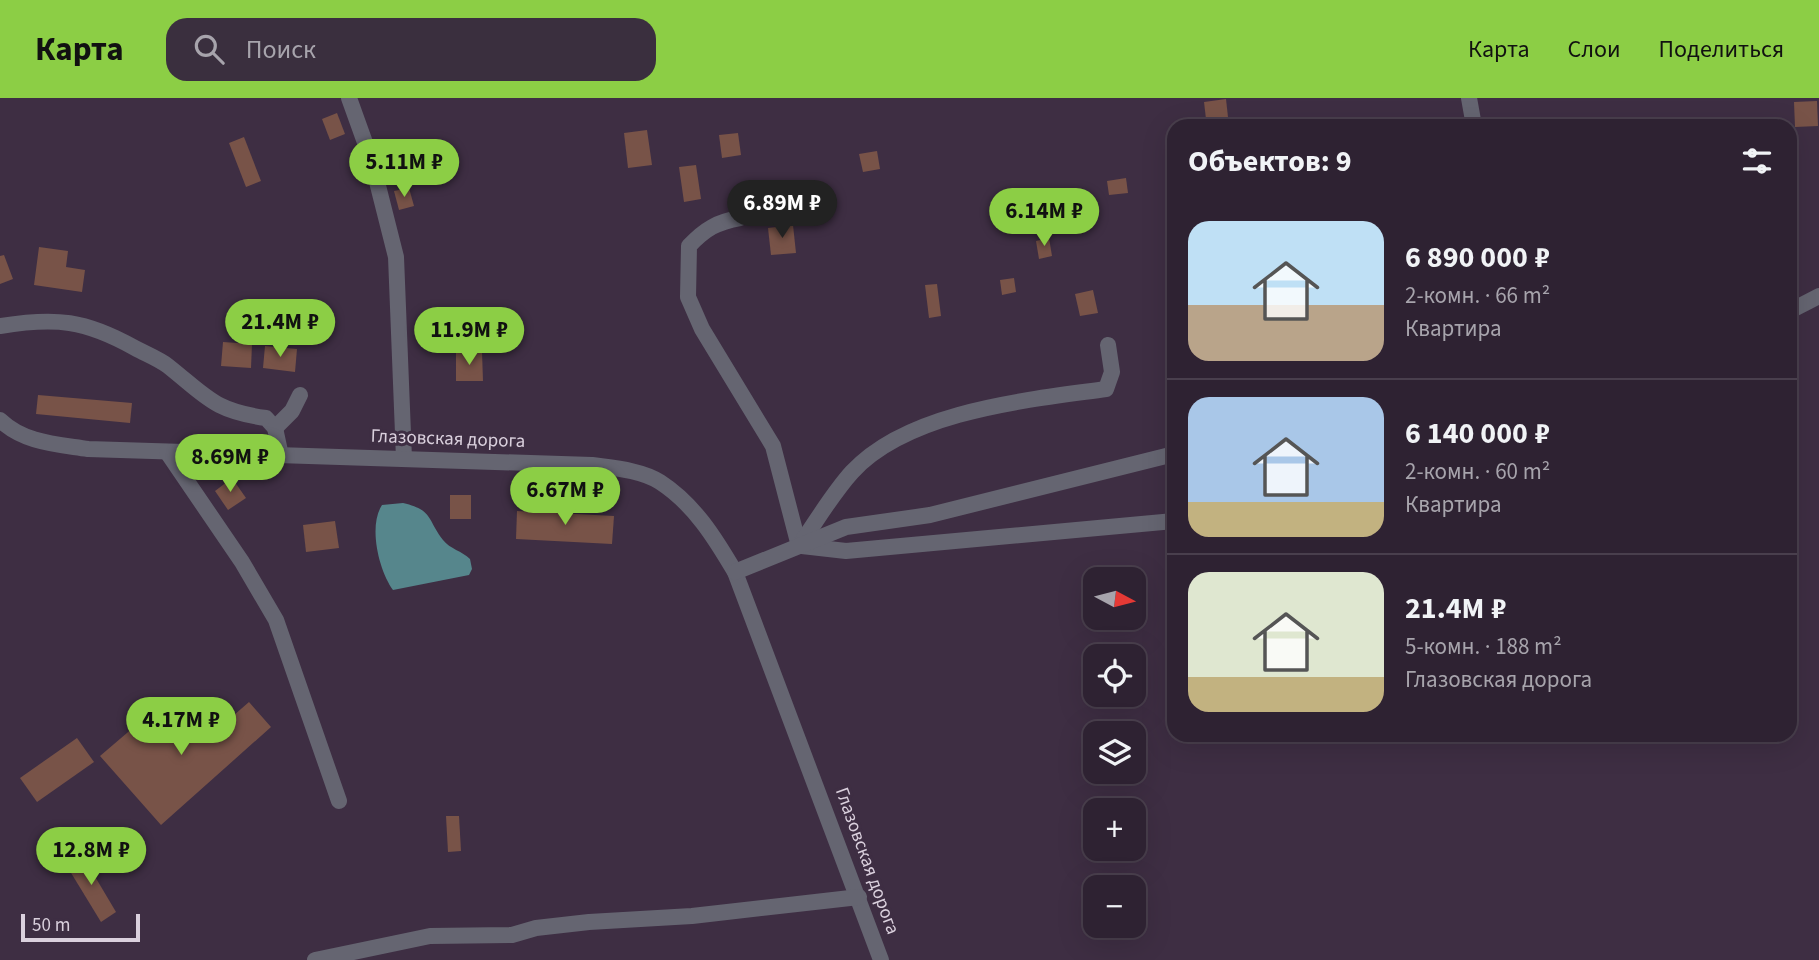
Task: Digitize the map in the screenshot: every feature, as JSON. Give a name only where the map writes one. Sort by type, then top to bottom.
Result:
[{"type":"street","points":[[349,98],[372,162],[396,257],[404,459]]},
{"type":"street","points":[[1469,98],[1473,119]]},
{"type":"street","points":[[740,218],[718,222],[704,230],[689,246],[688,297],[702,329],[773,446],[799,546]]},
{"type":"street","points":[[1797,310],[1819,296]]},
{"type":"street","points":[[0,326],[26,322],[74,322],[101,329],[167,365],[206,400],[235,414],[266,418],[275,428],[281,456]]},
{"type":"street","points":[[799,546],[853,471],[902,433],[950,417],[1106,389],[1112,372],[1108,345]]},
{"type":"street","points":[[275,428],[292,411],[300,395]]},
{"type":"street","name":"Глазовская дорога","points":[[0,420],[21,435],[40,442],[88,449],[592,465],[626,470],[658,481],[692,509],[713,534],[735,572],[881,960]]},
{"type":"street","points":[[167,452],[242,562],[276,620],[339,801]]},
{"type":"street","points":[[735,572],[846,527],[930,515],[1167,456]]},
{"type":"street","points":[[799,546],[846,551],[1167,522]]},
{"type":"street","points":[[315,960],[430,936],[512,935],[536,928],[589,922],[716,913],[859,897]]},
{"type":"shaded area","points":[[403,503],[425,512],[446,543],[470,559],[472,569],[469,575],[393,590],[383,572],[377,548],[376,524],[382,505]]},
{"type":"building","points":[[1226,99],[1228,117],[1206,119],[1204,102]]},
{"type":"building","points":[[1817,101],[1818,126],[1797,127],[1794,102]]},
{"type":"building","points":[[337,113],[345,134],[330,140],[322,119]]},
{"type":"building","points":[[647,130],[652,165],[628,168],[624,133]]},
{"type":"building","points":[[738,133],[741,155],[722,158],[719,135]]},
{"type":"building","points":[[244,137],[261,181],[246,187],[229,143]]},
{"type":"building","points":[[877,151],[880,169],[863,172],[859,154]]},
{"type":"building","points":[[696,165],[701,199],[684,202],[679,167]]},
{"type":"building","points":[[1126,178],[1128,193],[1109,195],[1107,181]]},
{"type":"building","points":[[409,188],[414,206],[399,210],[394,191]]},
{"type":"building","points":[[793,225],[796,253],[771,255],[768,228]]},
{"type":"building","points":[[1049,238],[1052,256],[1039,259],[1036,241]]},
{"type":"building","points":[[39,247],[68,251],[66,267],[85,270],[82,292],[34,285]]},
{"type":"building","points":[[4,255],[13,279],[0,284],[0,256]]},
{"type":"building","points":[[1014,278],[1016,292],[1002,295],[1000,280]]},
{"type":"building","points":[[937,284],[941,316],[929,318],[925,285]]},
{"type":"building","points":[[1093,290],[1098,313],[1080,316],[1075,294]]},
{"type":"building","points":[[223,342],[252,344],[251,368],[221,366]]},
{"type":"building","points":[[265,346],[297,349],[295,372],[263,368]]},
{"type":"building","points":[[456,352],[482,352],[483,381],[456,381]]},
{"type":"building","points":[[38,395],[132,403],[130,423],[36,414]]},
{"type":"building","points":[[232,478],[246,498],[228,510],[215,491]]},
{"type":"building","points":[[450,495],[471,495],[471,519],[450,519]]},
{"type":"building","points":[[517,511],[614,516],[612,544],[516,539]]},
{"type":"building","points":[[335,521],[339,548],[306,552],[303,525]]},
{"type":"building","points":[[249,702],[271,727],[161,825],[100,756],[148,715],[169,739],[209,703],[226,722]]},
{"type":"building","points":[[77,738],[94,762],[37,802],[20,778]]},
{"type":"building","points":[[446,816],[459,816],[461,851],[448,852]]},
{"type":"building","points":[[81,853],[116,912],[101,922],[65,863]]}]
